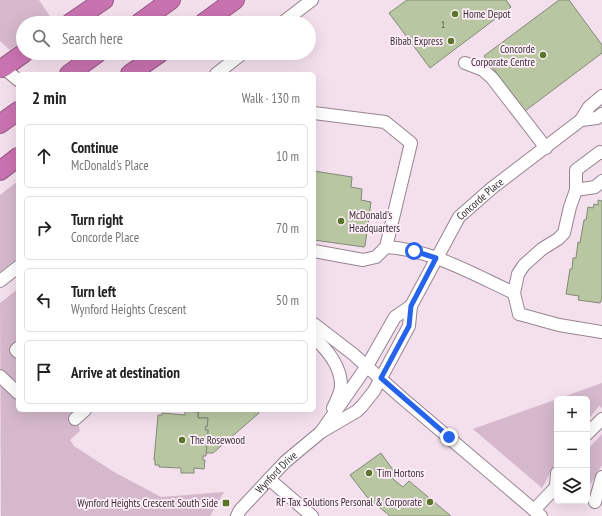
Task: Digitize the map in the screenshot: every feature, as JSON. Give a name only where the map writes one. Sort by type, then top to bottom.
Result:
[{"type":"highway","points":[[80,16],[104,0]]},
{"type":"highway","points":[[149,16],[171,0]]},
{"type":"highway","points":[[213,16],[235,0]]},
{"type":"highway","points":[[1,66],[16,58]]},
{"type":"highway","points":[[72,72],[88,60]]},
{"type":"highway","points":[[133,72],[150,60]]},
{"type":"highway","points":[[0,124],[16,112]]},
{"type":"highway","points":[[0,171],[16,159]]},
{"type":"street","points":[[291,16],[312,0]]},
{"type":"street","points":[[219,72],[234,60]]},
{"type":"street","points":[[465,64],[483,70],[492,78],[546,148]]},
{"type":"street","points":[[1,66],[16,78]]},
{"type":"street","name":"Concorde Place","points":[[381,378],[409,326],[411,306],[459,217],[492,188],[581,120],[588,107],[602,96]]},
{"type":"street","points":[[316,113],[385,122],[411,143],[386,247],[376,257],[363,260],[316,251]]},
{"type":"street","name":"Concorde Place","points":[[581,120],[597,118],[602,114]]},
{"type":"street","points":[[602,153],[600,152],[576,170],[576,190],[570,207],[564,233],[558,239],[542,249],[524,265],[518,274],[514,293],[519,314],[559,325],[602,332]]},
{"type":"street","points":[[576,190],[595,187],[602,182]]},
{"type":"street","points":[[386,247],[403,248],[436,258],[514,293]]},
{"type":"street","points":[[0,281],[16,269]]},
{"type":"street","name":"Concorde Place","points":[[367,366],[395,317],[411,306]]},
{"type":"street","points":[[316,326],[367,366],[401,397],[538,513],[554,490]]},
{"type":"street","points":[[316,340],[335,364],[339,372],[341,388],[333,409],[321,432]]},
{"type":"street","name":"Wynford Drive","points":[[321,432],[367,366]]},
{"type":"street","points":[[0,376],[16,391]]},
{"type":"street","name":"Wynford Drive","points":[[237,516],[240,510],[286,462],[321,432],[357,411],[374,391],[381,378]]},
{"type":"street","points":[[75,419],[83,412]]},
{"type":"street","points":[[589,432],[602,419]]},
{"type":"street","points":[[595,502],[602,477]]},
{"type":"street","points":[[269,479],[312,516]]},
{"type":"shaded area","points":[[0,0],[39,0],[50,16],[16,16],[16,46],[10,50],[0,41]]},
{"type":"shaded area","points":[[16,183],[16,260],[0,272],[0,195]]},
{"type":"shaded area","points":[[16,291],[16,412],[75,412],[80,431],[70,440],[74,446],[114,472],[161,497],[224,492],[210,516],[1,516],[0,303]]},
{"type":"shaded area","points":[[602,383],[602,408],[599,406],[590,417],[590,396],[565,396]]},
{"type":"shaded area","points":[[554,400],[554,466],[542,488],[473,429]]},
{"type":"shaded area","points":[[602,434],[602,465],[590,485],[590,468],[590,447]]},
{"type":"building","name":"Concorde Corporate Centre","points":[[407,0],[506,0],[511,7],[430,68],[389,13]]},
{"type":"building","name":"Concorde Corporate Centre","points":[[559,0],[569,0],[602,45],[602,53],[525,111],[484,56]]},
{"type":"building","name":"McDonald's Headquarters","points":[[316,171],[352,177],[351,187],[362,189],[361,200],[371,202],[364,247],[316,240]]},
{"type":"building","points":[[598,200],[602,201],[602,299],[600,303],[578,300],[579,296],[566,294],[570,269],[572,269],[573,258],[576,258],[578,242],[580,243],[588,207],[593,208],[594,204],[598,205]]},
{"type":"building","name":"The Rosewood","points":[[185,412],[198,412],[198,418],[208,418],[207,427],[206,426],[205,430],[208,430],[206,456],[203,456],[203,460],[205,460],[204,469],[194,468],[194,473],[181,473],[181,468],[159,467],[159,465],[155,465],[154,460],[158,415],[162,415],[162,413],[185,415]]},
{"type":"building","points":[[199,412],[259,412],[213,453],[206,453],[208,430],[205,430],[206,426],[207,427],[208,418],[198,418]]},
{"type":"building","points":[[381,453],[396,474],[393,479],[403,487],[409,481],[451,516],[390,516],[367,497],[350,475]]},
{"type":"place","name":"Home Depot","points":[[455,14]]},
{"type":"place","name":"Bibab Express","points":[[451,41]]},
{"type":"place","name":"Concorde Corporate Centre","points":[[543,55]]},
{"type":"place","name":"McDonald's Headquarters","points":[[341,221]]},
{"type":"place","name":"The Rosewood","points":[[182,440]]},
{"type":"place","name":"Tim Hortons","points":[[369,473]]},
{"type":"place","name":"RF Tax Solutions Personal & Corporate","points":[[430,502]]},
{"type":"place","name":"Wynford Heights Crescent South Side","points":[[226,503]]},
{"type":"route","points":[[414,251],[436,258],[411,306],[409,326],[381,378],[401,397],[449,437]]}]
